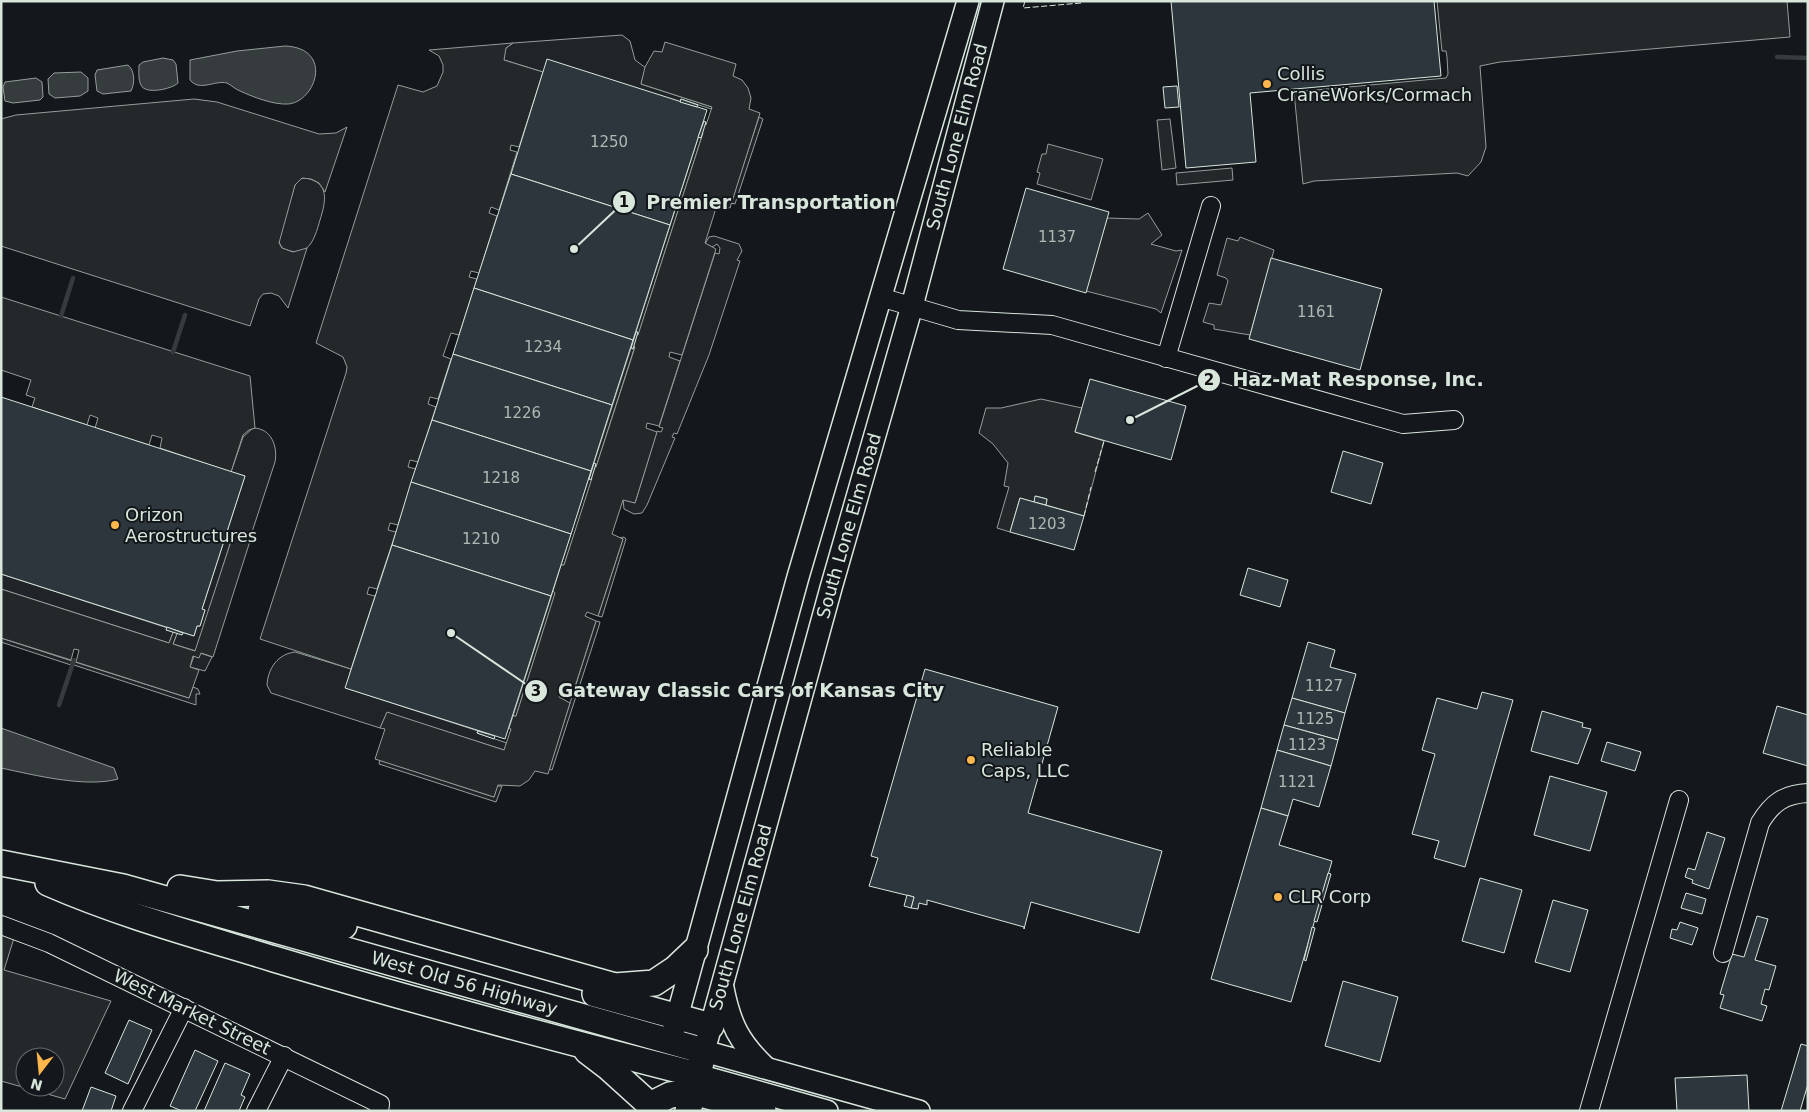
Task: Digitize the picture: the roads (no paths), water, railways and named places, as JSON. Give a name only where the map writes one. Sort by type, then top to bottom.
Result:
[{"type":"highway","points":[[4,864],[92,869],[217,894],[268,893],[304,898],[615,986],[654,983],[675,970],[696,950]]},
{"type":"highway","name":"West Old 56 Highway","points":[[4,864],[124,887],[704,1051]]},
{"type":"highway","name":"West Old 56 Highway","points":[[4,864],[79,896],[168,926],[365,987],[663,1066],[693,1093]]},
{"type":"highway","points":[[168,926],[222,915],[276,910],[338,924],[711,1026]]},
{"type":"highway","points":[[649,1108],[671,1041]]},
{"type":"highway","points":[[574,1042],[608,1067],[649,1108]]},
{"type":"highway","points":[[693,1093],[704,1051]]},
{"type":"highway","points":[[649,1108],[670,1095],[693,1093],[763,1111]]},
{"type":"main road","name":"South Lone Elm Road","points":[[671,1041],[798,577],[968,1]]},
{"type":"main road","name":"South Lone Elm Road","points":[[704,1051],[831,588],[912,306],[993,1]]},
{"type":"main road","points":[[722,984],[728,1013],[736,1032],[746,1049],[767,1069]]},
{"type":"main road","name":"West Old 56 Highway","points":[[704,1051],[919,1111]]},
{"type":"main road","name":"West Old 56 Highway","points":[[693,1093],[827,1111]]},
{"type":"street","points":[[1166,358],[1211,206]]},
{"type":"street","points":[[880,297],[958,320],[1052,325],[1403,424],[1454,420]]},
{"type":"street","points":[[1723,953],[1760,823],[1770,807],[1780,799],[1808,793]]},
{"type":"street","points":[[1589,1111],[1678,800]]},
{"type":"street","name":"West Market Street","points":[[1,925],[49,943],[284,1056],[379,1107]]},
{"type":"street","points":[[132,1111],[184,1008]]},
{"type":"street","points":[[256,1111],[284,1056]]},
{"type":"waterway","points":[[1777,57],[1808,58]]},
{"type":"waterway","points":[[61,316],[73,278]]},
{"type":"waterway","points":[[173,352],[185,315]]},
{"type":"waterway","points":[[59,705],[74,660]]},
{"type":"place","name":"Collis CraneWorks/Cormach","points":[[1267,84]]},
{"type":"place","name":"Premier Transportation","points":[[574,249]]},
{"type":"place","name":"Haz-Mat Response, Inc.","points":[[1130,420]]},
{"type":"place","name":"Orizon Aerostructures","points":[[115,525]]},
{"type":"place","name":"Gateway Classic Cars of Kansas City","points":[[451,633]]},
{"type":"place","name":"Reliable Caps, LLC","points":[[971,760]]},
{"type":"place","name":"CLR Corp","points":[[1278,897]]}]
